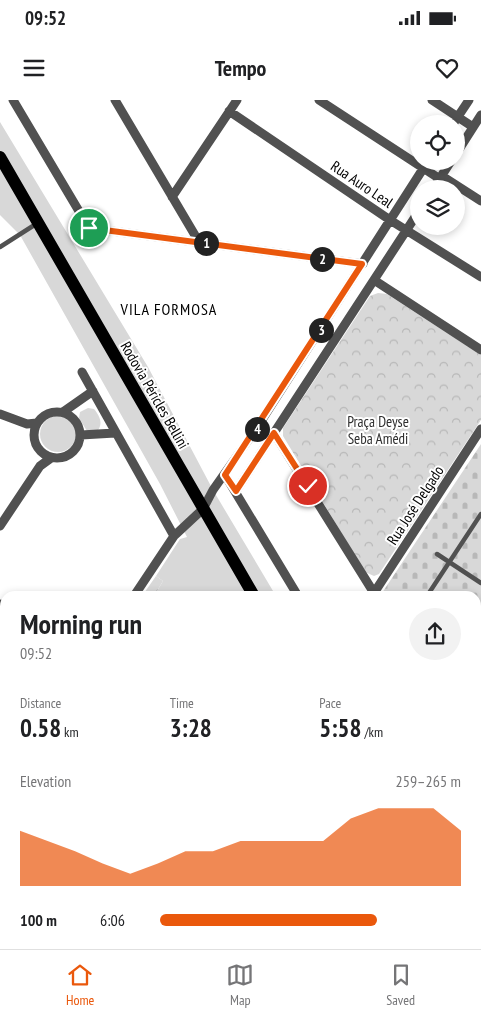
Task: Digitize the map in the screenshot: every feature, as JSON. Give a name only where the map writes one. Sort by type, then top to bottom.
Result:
[{"type":"main road","name":"Rodovia Péricles Bellini","points":[[0,157],[251,591]]},
{"type":"street","points":[[13,100],[89,228],[362,264]]},
{"type":"street","points":[[115,100],[199,242]]},
{"type":"street","points":[[172,197],[237,100]]},
{"type":"street","points":[[319,100],[410,155]]},
{"type":"street","points":[[432,100],[450,115]]},
{"type":"street","points":[[459,115],[469,100]]},
{"type":"street","name":"Rua Auro Leal","points":[[229,111],[390,220],[481,277]]},
{"type":"street","points":[[465,121],[478,123],[465,141]]},
{"type":"street","points":[[137,591],[174,536],[203,509],[213,490],[225,475],[423,170]]},
{"type":"street","points":[[432,170],[441,178],[481,201]]},
{"type":"street","points":[[441,178],[446,170]]},
{"type":"street","points":[[236,491],[410,224]]},
{"type":"street","points":[[374,280],[481,350]]},
{"type":"street","points":[[82,372],[174,536]]},
{"type":"street","points":[[63,412],[93,391]]},
{"type":"street","points":[[53,412],[63,412],[70,415],[80,428],[79,444],[68,456],[59,459],[51,458],[41,453],[35,443],[34,432],[37,423],[44,416],[53,412]]},
{"type":"street","points":[[0,414],[27,424],[37,423]]},
{"type":"street","points":[[27,424],[34,432]]},
{"type":"street","name":"Rua José Delgado","points":[[376,591],[481,429]]},
{"type":"street","points":[[81,435],[115,432]]},
{"type":"street","points":[[274,433],[371,591]]},
{"type":"street","points":[[40,466],[41,453]]},
{"type":"street","points":[[0,526],[40,466],[51,458]]},
{"type":"street","points":[[225,475],[295,591]]},
{"type":"lane","points":[[0,246],[37,223]]},
{"type":"lane","points":[[431,591],[481,514]]},
{"type":"lane","points":[[437,554],[481,583]]},
{"type":"green space","points":[[0,122],[148,367],[213,490],[273,591],[157,591],[163,581],[156,576],[180,539],[187,537],[160,484],[20,235],[0,215]]},
{"type":"green space","name":"Praça Deyse Seba Amédi","points":[[378,293],[387,294],[481,355],[481,420],[379,574],[374,576],[365,572],[283,436],[283,428],[370,296]]},
{"type":"green space","points":[[88,408],[94,409],[99,418],[100,426],[96,432],[87,431],[79,418],[80,412]]},
{"type":"green space","points":[[58,416],[65,417],[71,421],[75,427],[75,441],[71,447],[65,451],[58,452],[51,451],[45,447],[41,441],[40,434],[41,427],[45,421],[51,417]]},
{"type":"green space","points":[[481,444],[481,591],[383,591]]},
{"type":"green space","points":[[156,576],[163,581],[157,591],[146,591]]},
{"type":"district","name":"VILA FORMOSA","points":[[169,309]]},
{"type":"route","points":[[89,228],[362,264],[225,475],[236,491],[274,433],[308,486]]}]
